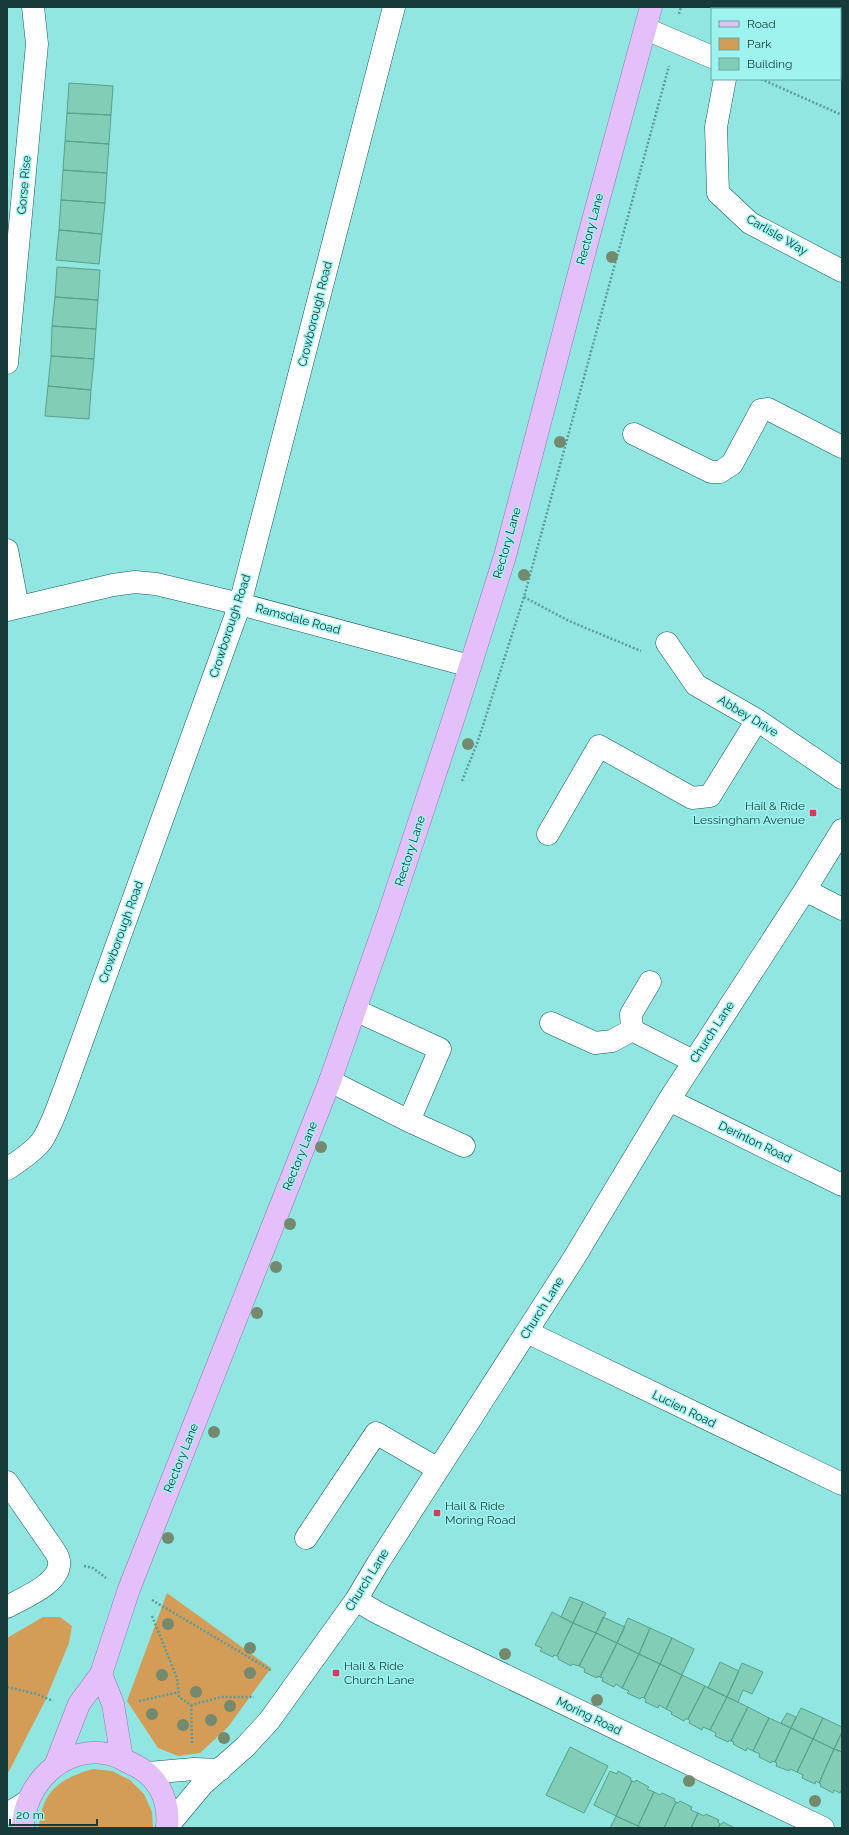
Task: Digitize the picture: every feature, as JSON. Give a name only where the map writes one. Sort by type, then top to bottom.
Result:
[{"type":"main road","name":"Rectory Lane","points":[[55,1766],[79,1704],[101,1674],[129,1589],[330,1081],[389,913],[505,556],[589,235],[651,7]]},
{"type":"main road","points":[[101,1674],[113,1704],[122,1759]]},
{"type":"main road","points":[[22,1828],[23,1815],[28,1801],[40,1779],[55,1766],[77,1755],[95,1753],[110,1754],[148,1773],[158,1785],[163,1797],[168,1812],[167,1828]]},
{"type":"street","name":"Gorse Rise","points":[[7,363],[37,44],[33,7]]},
{"type":"street","name":"Crowborough Road","points":[[7,1169],[29,1154],[40,1142],[62,1095],[240,604],[394,7]]},
{"type":"street","points":[[646,29],[711,57]]},
{"type":"street","name":"Carlisle Way","points":[[725,80],[716,127],[718,193],[750,223],[842,271]]},
{"type":"street","points":[[634,434],[711,472],[720,472],[732,464],[762,410],[768,409],[810,432],[842,447]]},
{"type":"street","points":[[7,550],[13,609]]},
{"type":"street","name":"Ramsdale Road","points":[[13,609],[113,585],[135,582],[156,584],[240,604],[470,666]]},
{"type":"street","name":"Abbey Drive","points":[[667,643],[696,685],[757,720],[842,778]]},
{"type":"street","points":[[548,834],[599,746],[692,798],[710,796],[757,720]]},
{"type":"street","name":"Church Lane","points":[[167,1828],[203,1784],[245,1747],[269,1720],[356,1600],[438,1469],[574,1258],[693,1061],[805,890],[842,830]]},
{"type":"street","points":[[805,890],[842,909]]},
{"type":"street","points":[[632,1030],[631,1014],[650,982]]},
{"type":"street","points":[[355,1010],[440,1049],[409,1121]]},
{"type":"street","points":[[552,1023],[595,1043],[612,1041],[632,1030]]},
{"type":"street","points":[[632,1030],[693,1061]]},
{"type":"street","points":[[330,1081],[409,1121],[464,1146]]},
{"type":"street","name":"Derinton Road","points":[[669,1100],[842,1185]]},
{"type":"street","name":"Lucien Road","points":[[527,1332],[842,1484]]},
{"type":"street","points":[[306,1538],[376,1433],[438,1469]]},
{"type":"street","points":[[7,1482],[54,1550],[59,1561],[57,1573],[48,1584],[7,1607]]},
{"type":"street","name":"Moring Road","points":[[356,1600],[438,1644],[823,1828]]},
{"type":"street","points":[[148,1773],[194,1769],[220,1770]]},
{"type":"street","points":[[7,1814],[28,1801]]},
{"type":"path","points":[[478,741],[524,597],[676,41],[681,7]]},
{"type":"path","points":[[763,80],[842,115]]},
{"type":"path","points":[[524,597],[569,621],[641,651],[667,643]]},
{"type":"path","points":[[87,1567],[93,1568],[105,1577]]},
{"type":"path","points":[[147,1598],[272,1671]]},
{"type":"path","points":[[152,1616],[177,1678],[180,1697],[191,1705]]},
{"type":"path","points":[[7,1688],[37,1694],[52,1701]]},
{"type":"path","points":[[138,1702],[179,1692]]},
{"type":"path","points":[[191,1705],[221,1697],[255,1697]]},
{"type":"path","points":[[191,1705],[191,1750]]},
{"type":"green space","points":[[167,1593],[271,1668],[228,1727],[200,1753],[178,1756],[158,1748],[127,1701]]},
{"type":"green space","points":[[43,1617],[60,1617],[72,1626],[69,1643],[45,1701],[7,1775],[7,1638]]},
{"type":"green space","points":[[93,1769],[112,1771],[130,1780],[144,1794],[152,1812],[153,1828],[39,1828],[44,1805],[54,1788],[71,1777]]},
{"type":"building","points":[[69,83],[113,86],[111,115],[67,113]]},
{"type":"building","points":[[67,113],[111,115],[109,144],[65,141]]},
{"type":"building","points":[[65,141],[109,144],[107,173],[63,170]]},
{"type":"building","points":[[63,170],[107,173],[105,203],[61,200]]},
{"type":"building","points":[[61,200],[105,203],[102,234],[59,230]]},
{"type":"building","points":[[59,230],[102,234],[99,264],[56,260]]},
{"type":"building","points":[[57,267],[100,270],[98,300],[55,297]]},
{"type":"building","points":[[55,297],[98,300],[96,329],[52,326]]},
{"type":"building","points":[[52,326],[96,329],[94,359],[51,356]]},
{"type":"building","points":[[51,356],[94,359],[91,390],[48,386]]},
{"type":"building","points":[[48,386],[91,390],[89,419],[45,416]]},
{"type":"building","points":[[570,1597],[583,1602],[573,1623],[561,1617]]},
{"type":"building","points":[[583,1602],[606,1613],[596,1633],[573,1623]]},
{"type":"building","points":[[552,1612],[573,1623],[557,1656],[554,1655],[553,1657],[540,1651],[542,1648],[535,1645]]},
{"type":"building","points":[[603,1617],[625,1627],[617,1643],[596,1633]]},
{"type":"building","points":[[628,1618],[650,1628],[639,1654],[617,1643]]},
{"type":"building","points":[[573,1623],[596,1633],[579,1666],[572,1664],[571,1666],[558,1659],[559,1657],[557,1656]]},
{"type":"building","points":[[650,1628],[672,1638],[660,1664],[639,1654]]},
{"type":"building","points":[[596,1633],[617,1643],[600,1677],[598,1676],[597,1678],[584,1672],[585,1669],[579,1666]]},
{"type":"building","points":[[672,1638],[694,1649],[682,1675],[660,1664]]},
{"type":"building","points":[[617,1643],[639,1654],[622,1688],[616,1684],[614,1687],[602,1681],[603,1678],[600,1677]]},
{"type":"building","points":[[639,1654],[660,1664],[644,1698],[642,1697],[640,1699],[627,1693],[629,1691],[622,1688]]},
{"type":"building","points":[[720,1662],[739,1671],[727,1697],[708,1688]]},
{"type":"building","points":[[742,1663],[763,1672],[752,1694],[743,1690],[738,1702],[727,1697]]},
{"type":"building","points":[[660,1664],[682,1675],[666,1709],[659,1705],[658,1708],[645,1702],[646,1699],[644,1698]]},
{"type":"building","points":[[682,1675],[705,1686],[688,1719],[685,1719],[684,1721],[671,1714],[672,1712],[666,1709]]},
{"type":"building","points":[[705,1686],[727,1697],[710,1730],[703,1727],[702,1730],[689,1723],[690,1721],[688,1719]]},
{"type":"building","points":[[727,1697],[748,1707],[731,1741],[729,1740],[728,1742],[715,1736],[716,1733],[710,1730]]},
{"type":"building","points":[[748,1707],[769,1718],[753,1751],[747,1748],[746,1751],[733,1744],[734,1742],[731,1741]]},
{"type":"building","points":[[801,1708],[823,1718],[813,1739],[791,1728]]},
{"type":"building","points":[[787,1713],[796,1717],[791,1728],[781,1723]]},
{"type":"building","points":[[769,1718],[791,1728],[775,1762],[772,1761],[771,1763],[759,1757],[760,1754],[753,1751]]},
{"type":"building","points":[[823,1718],[842,1727],[842,1732],[834,1749],[813,1739]]},
{"type":"building","points":[[791,1728],[813,1739],[797,1772],[790,1769],[789,1771],[776,1766],[777,1763],[775,1762]]},
{"type":"building","points":[[842,1732],[842,1752],[834,1749]]},
{"type":"building","points":[[813,1739],[834,1749],[819,1783],[816,1781],[815,1784],[802,1778],[803,1775],[797,1772]]},
{"type":"building","points":[[570,1747],[608,1766],[584,1813],[546,1795]]},
{"type":"building","points":[[834,1749],[842,1752],[842,1789],[840,1793],[834,1790],[833,1793],[820,1786],[821,1784],[819,1783]]},
{"type":"building","points":[[610,1771],[617,1774],[618,1771],[631,1778],[630,1780],[632,1781],[616,1816],[594,1805]]},
{"type":"building","points":[[636,1780],[649,1787],[647,1789],[654,1792],[638,1826],[616,1816],[632,1781],[635,1782]]},
{"type":"building","points":[[654,1792],[660,1795],[662,1793],[675,1799],[674,1801],[676,1802],[664,1828],[643,1828],[638,1826]]},
{"type":"building","points":[[680,1801],[692,1807],[691,1810],[698,1813],[691,1828],[664,1828],[676,1802],[678,1803]]},
{"type":"building","points":[[698,1813],[704,1816],[706,1814],[719,1820],[718,1822],[720,1824],[718,1828],[691,1828]]},
{"type":"building","points":[[616,1816],[638,1826],[637,1828],[610,1828]]},
{"type":"building","points":[[723,1822],[735,1828],[718,1828]]},
{"type":"place","name":"Hail & Ride Lessingham Avenue","points":[[813,813]]},
{"type":"place","name":"Hail & Ride Moring Road","points":[[437,1513]]},
{"type":"place","name":"Hail & Ride Church Lane","points":[[336,1673]]}]
